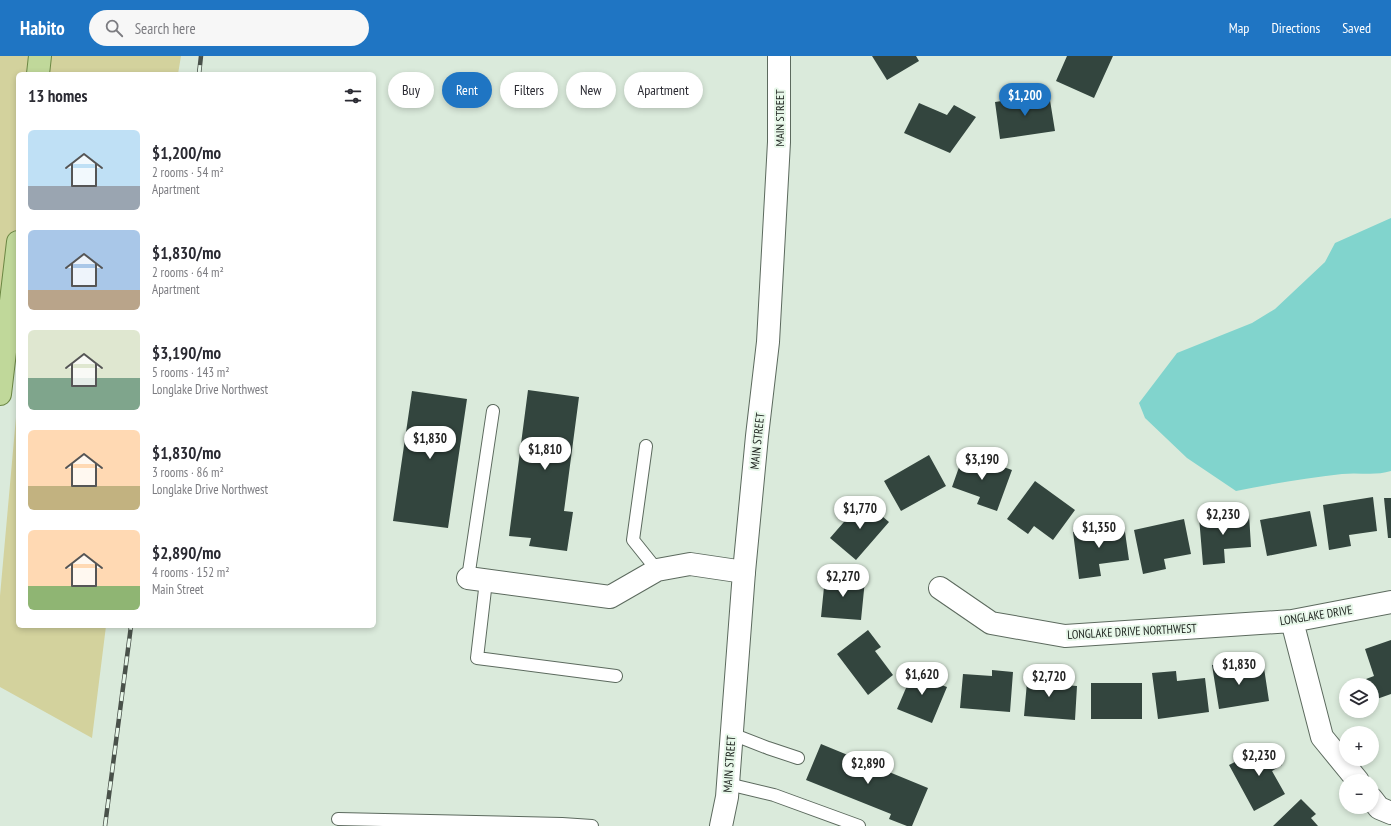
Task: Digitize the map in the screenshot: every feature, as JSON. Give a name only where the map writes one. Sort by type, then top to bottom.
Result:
[{"type":"main road","points":[[38,72],[40,56]]},
{"type":"main road","points":[[0,394],[16,259]]},
{"type":"street","name":"MAIN STREET","points":[[721,826],[727,797],[744,572],[768,342],[779,142],[779,56]]},
{"type":"street","points":[[478,579],[610,597],[657,570],[690,564],[744,572]]},
{"type":"street","name":"LONGLAKE DRIVE NORTHWEST","points":[[940,588],[991,623],[1065,636],[1240,624]]},
{"type":"street","name":"LONGLAKE DRIVE","points":[[1240,624],[1292,621],[1391,602]]},
{"type":"street","points":[[1292,621],[1322,737],[1352,774]]},
{"type":"street","points":[[1379,808],[1391,813]]},
{"type":"lane","points":[[493,411],[478,579],[477,658],[616,676]]},
{"type":"lane","points":[[646,446],[633,540],[657,570]]},
{"type":"lane","points":[[732,734],[798,758]]},
{"type":"lane","points":[[728,784],[774,795],[859,826]]},
{"type":"lane","points":[[338,819],[592,826]]},
{"type":"shaded area","points":[[0,56],[181,56],[178,72],[16,72],[16,314],[0,318]]},
{"type":"shaded area","points":[[16,417],[16,628],[106,628],[92,738],[0,687],[0,596]]},
{"type":"water","points":[[1391,218],[1391,471],[1348,474],[1289,481],[1236,491],[1187,458],[1145,418],[1139,403],[1177,353],[1252,323],[1275,309],[1325,262],[1335,243]]},
{"type":"building","points":[[872,56],[916,56],[919,61],[887,80]]},
{"type":"building","points":[[1067,56],[1113,56],[1094,98],[1056,81]]},
{"type":"building","points":[[1049,94],[1055,131],[1000,139],[995,102]]},
{"type":"building","points":[[919,103],[947,115],[954,105],[976,117],[950,153],[904,133]]},
{"type":"building","points":[[528,390],[579,397],[564,511],[573,512],[567,551],[529,546],[531,538],[509,536]]},
{"type":"building","points":[[412,391],[467,399],[448,528],[393,521]]},
{"type":"building","points":[[964,453],[1012,470],[997,511],[977,504],[980,497],[952,487]]},
{"type":"building","points":[[929,455],[946,486],[901,511],[884,481]]},
{"type":"building","points":[[1035,481],[1075,510],[1053,540],[1034,526],[1028,534],[1007,519]]},
{"type":"building","points":[[1373,497],[1377,531],[1349,535],[1351,546],[1329,550],[1323,505]]},
{"type":"building","points":[[1384,498],[1391,498],[1391,538],[1388,538]]},
{"type":"building","points":[[863,500],[889,522],[856,560],[830,538]]},
{"type":"building","points":[[1310,511],[1317,546],[1267,556],[1260,520]]},
{"type":"building","points":[[1249,514],[1251,547],[1224,549],[1225,563],[1203,565],[1199,517]]},
{"type":"building","points":[[1184,519],[1191,554],[1164,559],[1166,569],[1143,574],[1134,530]]},
{"type":"building","points":[[1124,525],[1129,560],[1099,564],[1101,576],[1079,579],[1073,532]]},
{"type":"building","points":[[825,577],[865,580],[861,620],[821,617]]},
{"type":"building","points":[[868,630],[881,647],[875,651],[893,675],[868,695],[837,654]]},
{"type":"building","points":[[1391,640],[1391,694],[1379,698],[1379,678],[1369,678],[1374,676],[1365,649]]},
{"type":"building","points":[[1238,661],[1240,672],[1264,668],[1269,701],[1219,709],[1212,665]]},
{"type":"building","points":[[915,667],[936,675],[933,682],[947,687],[932,723],[897,709]]},
{"type":"building","points":[[992,670],[1013,672],[1010,712],[960,708],[963,674],[992,676]]},
{"type":"building","points":[[1028,671],[1053,673],[1052,684],[1077,686],[1075,720],[1024,716]]},
{"type":"building","points":[[1176,671],[1177,681],[1205,678],[1209,712],[1158,719],[1152,673]]},
{"type":"building","points":[[1091,683],[1142,683],[1142,719],[1091,719]]},
{"type":"building","points":[[821,744],[928,788],[912,826],[907,826],[889,819],[891,814],[806,780]]},
{"type":"building","points":[[1270,744],[1282,765],[1272,771],[1285,794],[1254,811],[1229,765]]},
{"type":"building","points":[[1301,799],[1316,814],[1311,818],[1318,826],[1273,826]]},
{"type":"railway","points":[[199,72],[201,56]]},
{"type":"railway","points":[[105,826],[131,628]]}]
